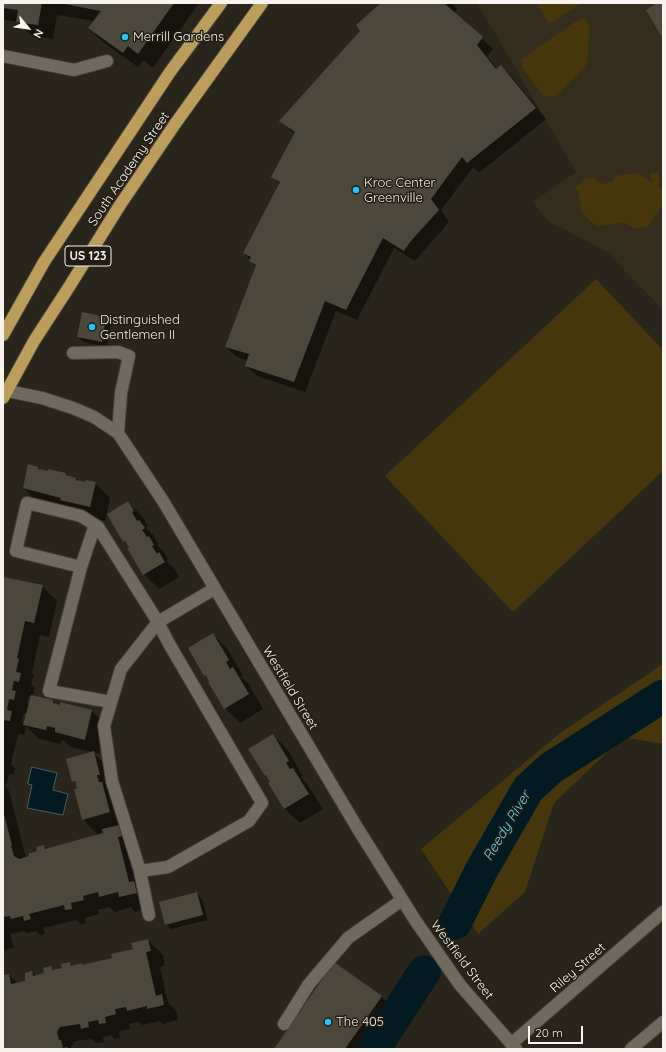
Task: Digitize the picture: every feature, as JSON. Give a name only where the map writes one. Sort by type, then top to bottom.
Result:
[{"type":"highway","name":"South Academy Street","points":[[3,334],[44,262],[170,72],[221,3]]},
{"type":"highway","name":"South Academy Street","points":[[4,393],[34,341],[120,205],[175,124],[262,3]]},
{"type":"street","points":[[3,56],[74,70],[107,60]]},
{"type":"street","points":[[73,353],[118,352],[129,356],[121,393],[118,433]]},
{"type":"street","name":"Westfield Street","points":[[4,393],[42,398],[73,408],[94,417],[118,433],[163,501],[214,589],[402,900],[460,985],[514,1046]]},
{"type":"street","points":[[81,567],[16,551],[28,503],[81,516],[98,527],[158,622],[262,804],[249,821],[168,866],[140,871]]},
{"type":"street","points":[[95,525],[81,567],[49,691],[111,702]]},
{"type":"street","points":[[149,915],[140,871],[112,781],[104,726],[121,669],[158,622],[214,589]]},
{"type":"street","points":[[284,1024],[310,984],[348,938],[402,900]]},
{"type":"street","name":"Riley Street","points":[[514,1046],[663,912]]},
{"type":"street","points":[[631,1049],[663,1022]]},
{"type":"shaded area","points":[[477,3],[663,3],[663,310],[606,251],[548,221],[533,202],[576,172]]},
{"type":"shaded area","points":[[536,3],[582,3],[549,24]]},
{"type":"shaded area","points":[[585,19],[590,27],[587,60],[584,69],[555,96],[544,96],[523,69],[521,59],[575,22]]},
{"type":"shaded area","points":[[638,173],[652,183],[650,173],[658,173],[659,181],[657,186],[663,189],[663,204],[647,227],[636,228],[624,223],[596,226],[583,214],[576,186],[582,184],[584,179],[593,177],[602,184],[613,182],[615,176]]},
{"type":"shaded area","points":[[596,279],[663,350],[663,471],[513,612],[385,476]]},
{"type":"shaded area","points":[[663,664],[663,744],[623,737],[554,803],[525,892],[478,934],[421,849],[560,733]]},
{"type":"water","points":[[32,767],[57,773],[53,790],[68,794],[63,815],[27,808],[32,785],[28,784]]},
{"type":"building","points":[[3,3],[42,3],[38,25],[16,22],[18,10],[3,8]]},
{"type":"building","name":"Merrill Gardens","points":[[59,3],[174,3],[138,54],[128,46],[123,53],[88,28],[101,11]]},
{"type":"building","name":"Kroc Center Greenville","points":[[381,3],[444,3],[483,37],[477,45],[496,69],[501,65],[536,108],[467,163],[462,157],[431,199],[439,210],[410,242],[404,251],[383,238],[346,310],[325,301],[294,382],[245,366],[249,354],[225,347],[256,265],[249,261],[251,257],[243,253],[280,182],[271,177],[295,132],[279,121],[360,31],[356,25]]},
{"type":"building","points":[[657,3],[663,3],[663,39],[646,10]]},
{"type":"building","name":"Distinguished Gentlemen II","points":[[82,312],[106,317],[102,342],[77,337]]},
{"type":"building","points":[[28,464],[38,467],[38,469],[48,471],[48,469],[66,473],[66,475],[76,478],[76,480],[96,482],[90,507],[60,500],[61,498],[23,488]]},
{"type":"building","points":[[128,501],[134,511],[132,512],[137,521],[139,520],[145,528],[142,530],[147,537],[149,536],[154,545],[152,546],[157,554],[159,552],[165,562],[143,575],[127,548],[129,548],[125,541],[123,542],[107,514]]},
{"type":"building","points":[[3,577],[43,585],[34,623],[25,621],[17,658],[19,659],[16,672],[21,673],[19,682],[14,681],[12,690],[16,691],[14,700],[9,699],[7,710],[12,711],[10,721],[3,720]]},
{"type":"building","points":[[213,633],[229,660],[226,662],[230,669],[233,667],[249,694],[224,709],[208,682],[206,675],[204,676],[188,648]]},
{"type":"building","points":[[31,695],[53,700],[53,703],[60,705],[60,702],[92,710],[85,740],[55,732],[55,728],[47,726],[46,730],[23,725]]},
{"type":"building","points":[[273,734],[289,761],[286,763],[290,769],[293,768],[309,794],[284,809],[268,783],[270,782],[266,775],[265,776],[248,749]]},
{"type":"building","points":[[94,751],[100,775],[97,775],[99,782],[102,782],[110,812],[82,820],[74,789],[77,789],[75,781],[72,782],[66,759]]},
{"type":"building","points":[[3,811],[14,856],[19,859],[29,856],[28,854],[37,851],[36,847],[44,845],[45,849],[103,833],[102,829],[119,825],[122,836],[118,837],[129,882],[134,881],[137,893],[119,897],[118,892],[99,897],[98,892],[83,896],[84,900],[71,903],[72,909],[65,910],[64,905],[29,914],[31,919],[24,921],[23,916],[11,919],[10,916],[3,917]]},
{"type":"building","points":[[197,892],[203,915],[165,925],[159,902]]},
{"type":"building","points":[[148,939],[151,951],[146,952],[156,996],[162,994],[164,1005],[147,1009],[147,1006],[127,1011],[126,1007],[115,1009],[116,1014],[105,1017],[106,1023],[99,1024],[98,1020],[88,1022],[89,1027],[81,1029],[80,1024],[60,1027],[57,1032],[59,1040],[61,1040],[63,1048],[67,1047],[68,1049],[3,1049],[3,975],[9,974],[11,984],[25,981],[25,973],[32,971],[33,976],[44,973],[43,968],[51,966],[52,970],[62,968],[61,964],[70,962],[71,966],[82,963],[82,965],[112,958],[111,954],[133,949],[131,943]]},
{"type":"building","name":"The 405","points":[[334,962],[382,996],[345,1049],[274,1049]]},
{"type":"waterway","name":"Reedy River","points":[[455,923],[481,871],[528,789],[551,768],[663,696]]},
{"type":"waterway","name":"Reedy River","points":[[374,1049],[424,972]]},
{"type":"place","name":"Merrill Gardens","points":[[125,37]]},
{"type":"place","name":"Kroc Center Greenville","points":[[356,190]]},
{"type":"place","name":"Distinguished Gentlemen II","points":[[92,327]]},
{"type":"place","name":"The 405","points":[[328,1022]]}]
